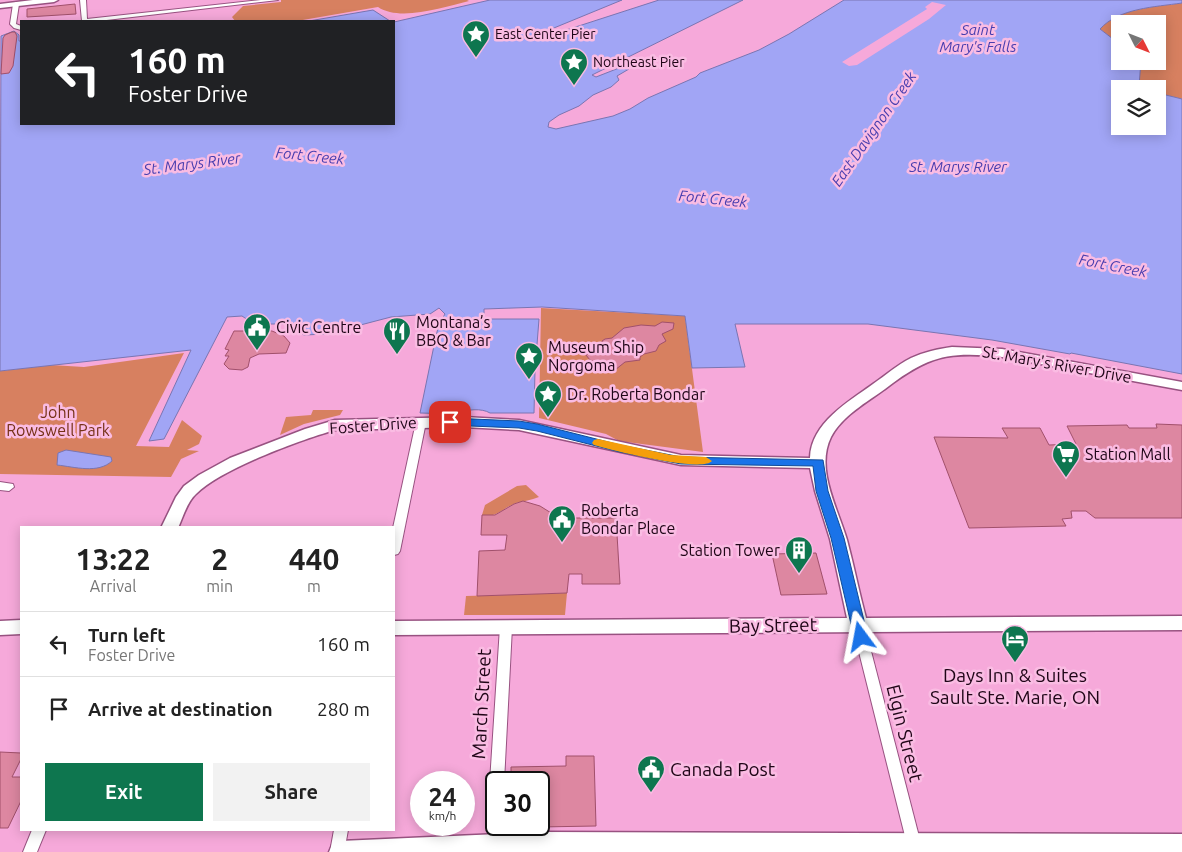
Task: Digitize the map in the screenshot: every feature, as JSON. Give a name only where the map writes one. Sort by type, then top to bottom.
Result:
[{"type":"street","points":[[0,6],[16,2],[54,0]]},
{"type":"street","points":[[83,0],[85,20]]},
{"type":"street","points":[[94,20],[275,0]]},
{"type":"street","points":[[16,2],[14,24],[18,27]]},
{"type":"street","name":"St. Mary's River Drive","points":[[858,624],[837,538],[822,491],[818,463],[821,442],[833,424],[907,366],[933,354],[955,350],[1002,352],[1182,386]]},
{"type":"street","points":[[395,546],[422,422]]},
{"type":"street","name":"Foster Drive","points":[[170,526],[182,501],[190,490],[205,479],[236,462],[310,432],[335,425],[353,423],[464,422],[528,426],[620,448],[681,460],[818,463]]},
{"type":"street","name":"Bay Street","points":[[395,628],[1182,623]]},
{"type":"street","name":"Elgin Street","points":[[858,624],[915,848]]},
{"type":"street","name":"March Street","points":[[498,771],[506,627]]},
{"type":"street","points":[[0,628],[20,628]]},
{"type":"street","points":[[30,852],[39,831]]},
{"type":"street","points":[[341,831],[338,852],[542,847],[915,848],[1182,844]]},
{"type":"green space","points":[[281,0],[469,1],[410,13],[387,11],[378,7],[303,20],[234,20],[232,17],[243,6],[281,2]]},
{"type":"green space","points":[[1182,3],[1182,99],[1166,95],[1166,80],[1139,80],[1140,70],[1166,70],[1166,15],[1122,15],[1149,7]]},
{"type":"green space","points":[[1111,20],[1111,37],[1100,29]]},
{"type":"green space","points":[[541,308],[685,316],[703,452],[619,441],[606,434],[539,418]]},
{"type":"green space","name":"John Rowswell Park","points":[[184,353],[136,446],[169,447],[182,420],[202,436],[199,444],[187,450],[199,451],[181,459],[171,477],[0,474],[0,371],[51,365],[84,367]]},
{"type":"green space","points":[[313,410],[343,410],[340,415],[304,424],[280,435],[286,417],[311,415]]},
{"type":"green space","points":[[526,485],[539,497],[516,503],[496,514],[482,515],[485,505],[517,486]]},
{"type":"green space","points":[[567,593],[565,615],[464,615],[466,596]]},
{"type":"water","name":"St. Marys River","points":[[490,0],[622,0],[549,30],[557,33],[659,0],[743,0],[592,75],[596,77],[619,68],[629,69],[617,76],[619,80],[611,87],[593,95],[579,106],[549,122],[548,127],[556,129],[613,116],[630,109],[648,98],[696,77],[700,73],[759,50],[844,0],[1182,0],[1182,3],[1149,7],[1122,15],[1111,15],[1111,20],[1100,29],[1111,37],[1111,70],[1140,70],[1139,80],[1111,80],[1111,135],[1166,135],[1166,95],[1182,99],[1182,374],[992,340],[868,324],[735,324],[745,367],[692,368],[685,316],[542,307],[484,309],[484,319],[539,319],[534,413],[490,413],[483,410],[474,410],[458,414],[420,413],[439,324],[445,314],[439,308],[430,314],[391,317],[326,334],[304,335],[286,324],[254,324],[242,316],[227,317],[164,439],[149,441],[191,350],[0,371],[1,36],[14,31],[19,35],[20,125],[395,125],[395,22]]},
{"type":"water","points":[[373,10],[388,20],[315,20]]},
{"type":"water","points":[[66,450],[111,457],[112,461],[93,469],[57,465],[58,453]]},
{"type":"pier","points":[[932,2],[946,5],[929,19],[857,65],[849,66],[842,62],[927,9],[925,7]]},
{"type":"building","points":[[75,4],[76,14],[27,17],[27,9]]},
{"type":"building","points":[[15,32],[17,36],[13,66],[9,73],[1,74],[3,38]]},
{"type":"building","points":[[662,322],[674,323],[673,329],[662,334],[666,341],[659,345],[656,351],[644,354],[640,357],[640,360],[625,362],[615,370],[605,369],[598,363],[590,360],[586,355],[602,345],[602,341],[612,338],[624,328],[641,325],[655,326]]},
{"type":"building","name":"Civic Centre","points":[[234,331],[272,331],[284,336],[290,343],[286,353],[259,354],[250,358],[248,367],[242,370],[229,369],[224,364],[229,356],[225,356],[229,350],[225,349]]},
{"type":"building","name":"Station Mall","points":[[1156,424],[1182,425],[1182,518],[1095,518],[1086,511],[1071,511],[1072,518],[1062,519],[1066,526],[969,528],[934,437],[1008,438],[1002,428],[1040,428],[1049,445],[1076,444],[1067,426],[1127,425],[1129,428],[1157,428]]},
{"type":"building","name":"Roberta Bondar Place","points":[[523,501],[540,506],[556,516],[575,519],[616,518],[620,584],[582,584],[582,574],[569,574],[567,593],[477,596],[479,551],[505,550],[507,535],[481,535],[482,515],[495,515]]},
{"type":"building","name":"Station Tower","points":[[816,553],[827,594],[781,595],[772,554]]},
{"type":"building","points":[[0,752],[20,753],[20,761],[12,777],[20,777],[20,803],[8,828],[0,828]]},
{"type":"building","points":[[566,756],[594,756],[596,826],[550,827],[550,771],[511,771],[511,767],[566,766]]},
{"type":"slow traffic","points":[[598,443],[671,459],[706,461]]},
{"type":"place","name":"East Center Pier","points":[[476,58]]},
{"type":"place","name":"Northeast Pier","points":[[574,86]]},
{"type":"place","name":"Civic Centre","points":[[257,351]]},
{"type":"place","name":"Montana’s BBQ & Bar","points":[[397,355]]},
{"type":"place","name":"Museum Ship Norgoma","points":[[529,380]]},
{"type":"place","name":"Dr. Roberta Bondar","points":[[548,418]]},
{"type":"place","name":"Station Mall","points":[[1066,478]]},
{"type":"place","name":"Roberta Bondar Place","points":[[562,543]]},
{"type":"place","name":"Station Tower","points":[[799,574]]},
{"type":"place","name":"Days Inn & Suites Sault Ste. Marie, ON","points":[[1015,663]]},
{"type":"place","name":"Canada Post","points":[[651,793]]},
{"type":"route","points":[[450,422],[519,425],[537,428],[671,459],[724,462],[818,463],[822,491],[837,538],[861,637]]},
{"type":"water label","name":"Saint Mary's Falls","points":[[978,38]]},
{"type":"water label","name":"East Davignon Creek","points":[[874,129]]},
{"type":"water label","name":"Fort Creek","points":[[310,156]]},
{"type":"water label","name":"Fort Creek","points":[[713,199]]},
{"type":"water label","name":"Fort Creek","points":[[1113,266]]}]
